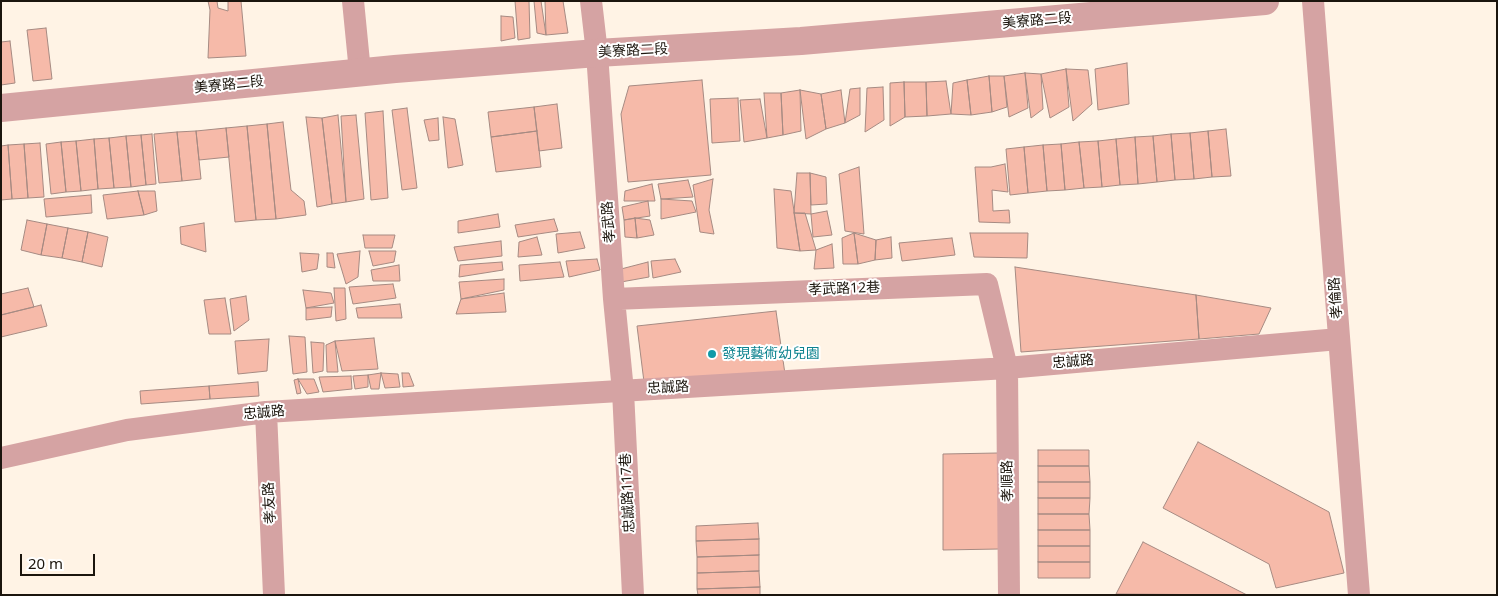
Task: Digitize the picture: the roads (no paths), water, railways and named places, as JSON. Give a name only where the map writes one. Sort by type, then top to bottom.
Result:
[{"type":"street","points":[[353,1],[360,72]]},
{"type":"street","name":"孝武路","points":[[591,1],[597,53],[614,299],[623,391]]},
{"type":"street","name":"美寮路二段","points":[[1,108],[360,72],[597,53],[801,41],[1265,1]]},
{"type":"street","name":"孝倫路","points":[[1313,1],[1359,595]]},
{"type":"street","name":"孝武路12巷","points":[[614,299],[987,284],[1007,368]]},
{"type":"street","name":"忠誠路","points":[[1,458],[127,430],[266,412],[1007,368],[1339,339]]},
{"type":"street","name":"孝順路","points":[[1007,368],[1010,595]]},
{"type":"street","name":"忠誠路117巷","points":[[623,391],[633,595]]},
{"type":"street","name":"孝友路","points":[[266,412],[274,595]]},
{"type":"place","name":"發現藝術幼兒園","points":[[712,354]]}]
